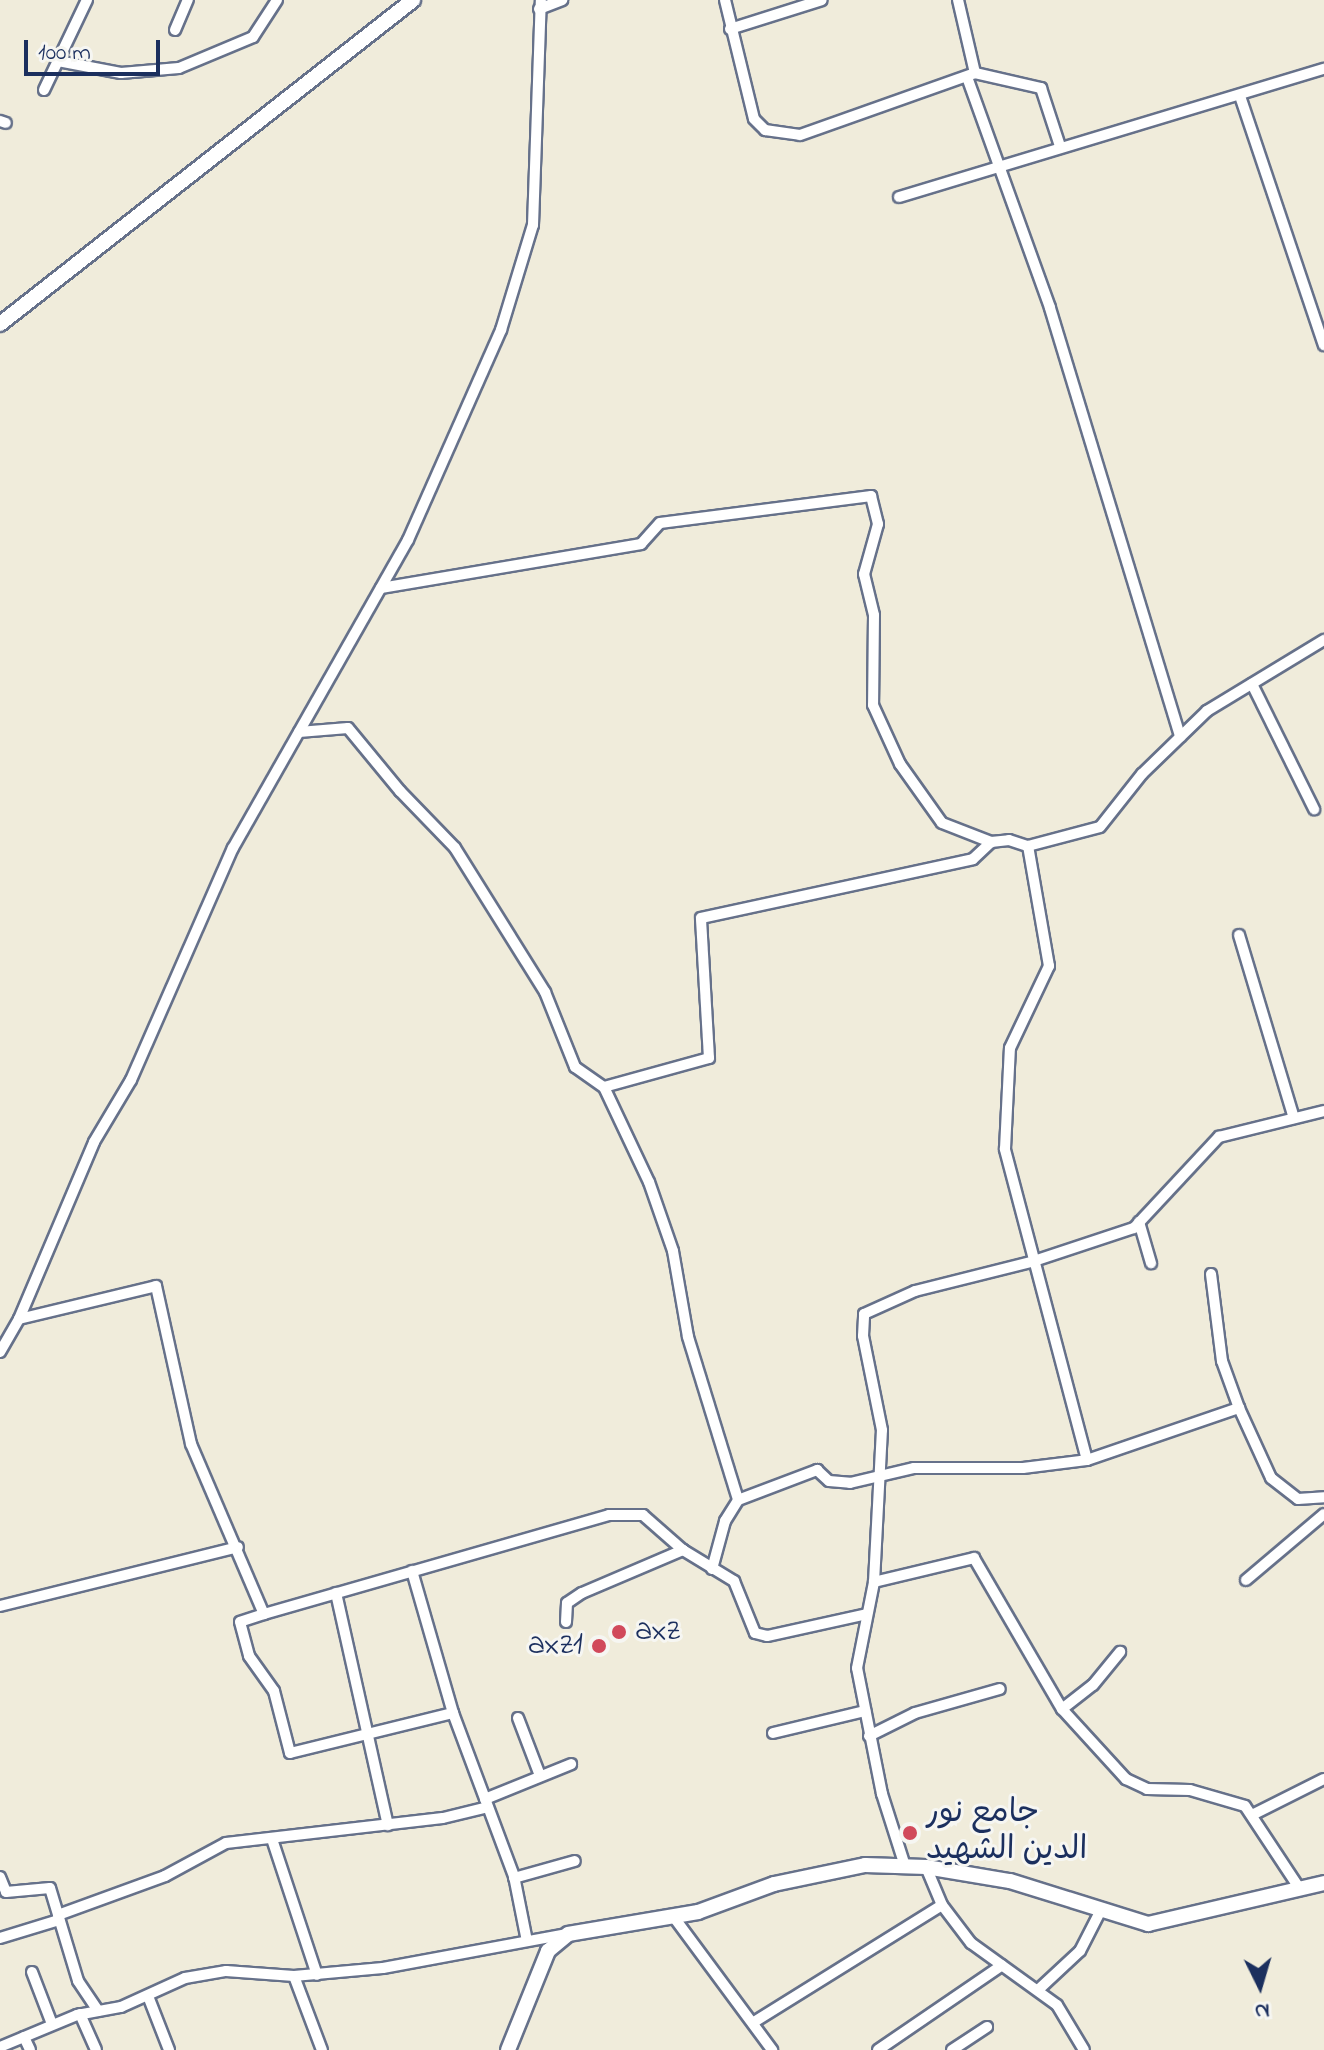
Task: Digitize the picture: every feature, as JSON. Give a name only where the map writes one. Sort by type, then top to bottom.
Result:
[{"type":"street","points":[[44,90],[87,0]]},
{"type":"street","points":[[175,30],[188,0]]},
{"type":"street","points":[[58,61],[121,73],[179,68],[253,37],[277,0]]},
{"type":"street","points":[[0,324],[413,0]]},
{"type":"street","points":[[0,1352],[19,1319],[94,1142],[131,1080],[233,848],[408,540],[501,330],[533,225],[540,4],[562,0]]},
{"type":"street","points":[[725,0],[754,119],[765,130],[783,135],[800,135],[971,75],[1041,88],[1060,146]]},
{"type":"street","points":[[730,29],[822,0]]},
{"type":"street","points":[[958,0],[971,75],[1002,164],[1180,737]]},
{"type":"street","points":[[899,197],[1060,146],[1324,69]]},
{"type":"street","points":[[1240,96],[1324,345]]},
{"type":"street","points":[[381,588],[641,544],[660,523],[871,496],[878,524],[864,574],[874,615],[873,705],[900,764],[942,823],[991,842],[1009,840],[1028,846],[1100,827],[1142,774],[1207,711],[1324,640]]},
{"type":"street","points":[[1252,684],[1314,809]]},
{"type":"street","points":[[299,732],[348,728],[455,848],[545,992],[575,1067],[604,1087],[649,1182],[673,1251],[688,1337],[738,1500]]},
{"type":"street","points":[[604,1087],[709,1058],[701,918],[973,859],[991,842]]},
{"type":"street","points":[[1028,846],[1049,966],[1010,1048],[1005,1149],[1087,1460]]},
{"type":"street","points":[[1239,935],[1294,1118]]},
{"type":"street","points":[[905,1866],[869,1736],[857,1668],[874,1582],[882,1430],[863,1336],[864,1314],[915,1291],[1034,1261],[1139,1222],[1219,1137],[1324,1111]]},
{"type":"street","points":[[1139,1222],[1151,1263]]},
{"type":"street","points":[[1211,1274],[1222,1361],[1239,1408],[1271,1478],[1298,1499],[1324,1497]]},
{"type":"street","points":[[19,1319],[156,1286],[191,1444],[238,1547],[264,1614]]},
{"type":"street","points":[[712,1569],[725,1521],[738,1500],[817,1470],[829,1481],[850,1483],[914,1468],[1023,1468],[1087,1460],[1239,1408]]},
{"type":"street","points":[[1246,1580],[1324,1514]]},
{"type":"street","points":[[453,1713],[290,1753],[274,1691],[249,1656],[240,1622],[609,1515],[643,1515],[683,1550],[734,1581],[755,1633],[767,1636],[867,1614]]},
{"type":"street","points":[[0,1606],[238,1547]]},
{"type":"street","points":[[566,1622],[567,1603],[582,1593],[683,1550]]},
{"type":"street","points":[[874,1582],[974,1558],[1062,1709],[1136,1786],[1234,1799],[1254,1814],[1300,1889]]},
{"type":"street","points":[[412,1571],[453,1713],[514,1878],[527,1941]]},
{"type":"street","points":[[336,1593],[371,1734],[388,1825]]},
{"type":"street","points":[[1062,1709],[1093,1685],[1120,1652]]},
{"type":"street","points":[[869,1736],[915,1713],[1000,1689]]},
{"type":"street","points":[[773,1733],[865,1711]]},
{"type":"street","points":[[518,1718],[539,1773]]},
{"type":"street","points":[[0,1938],[165,1876],[226,1843],[388,1825],[487,1803],[539,1773],[571,1764]]},
{"type":"street","points":[[1254,1814],[1324,1779]]},
{"type":"street","points":[[272,1839],[317,1975]]},
{"type":"street","points":[[514,1878],[575,1861]]},
{"type":"street","points":[[926,1867],[942,1905],[971,1943],[1057,2005],[1078,2048]]},
{"type":"street","points":[[0,2047],[80,2014],[148,1996],[185,1978],[226,1971],[294,1976],[383,1968],[673,1916],[850,1868],[926,1867],[1010,1881],[1148,1924],[1324,1883]]},
{"type":"street","points":[[0,1881],[6,1892],[13,1893],[50,1888],[78,1981],[98,2011]]},
{"type":"street","points":[[754,2022],[942,1905]]},
{"type":"street","points":[[1038,1990],[1080,1951],[1101,1910]]},
{"type":"street","points":[[673,1916],[691,1947],[754,2022],[772,2050]]},
{"type":"street","points":[[508,2050],[548,1951],[568,1934]]},
{"type":"street","points":[[878,2050],[1002,1965]]},
{"type":"street","points":[[32,1972],[52,2024]]},
{"type":"street","points":[[294,1976],[322,2050]]},
{"type":"street","points":[[148,1996],[169,2050]]},
{"type":"street","points":[[80,2014],[96,2050]]},
{"type":"street","points":[[952,2050],[987,2027]]},
{"type":"street","points":[[24,2037],[30,2050]]},
{"type":"place","name":"axz","points":[[619,1632]]},
{"type":"place","name":"axz1","points":[[599,1646]]},
{"type":"place","name":"جامع نور الدين الشهيد","points":[[910,1833]]}]
